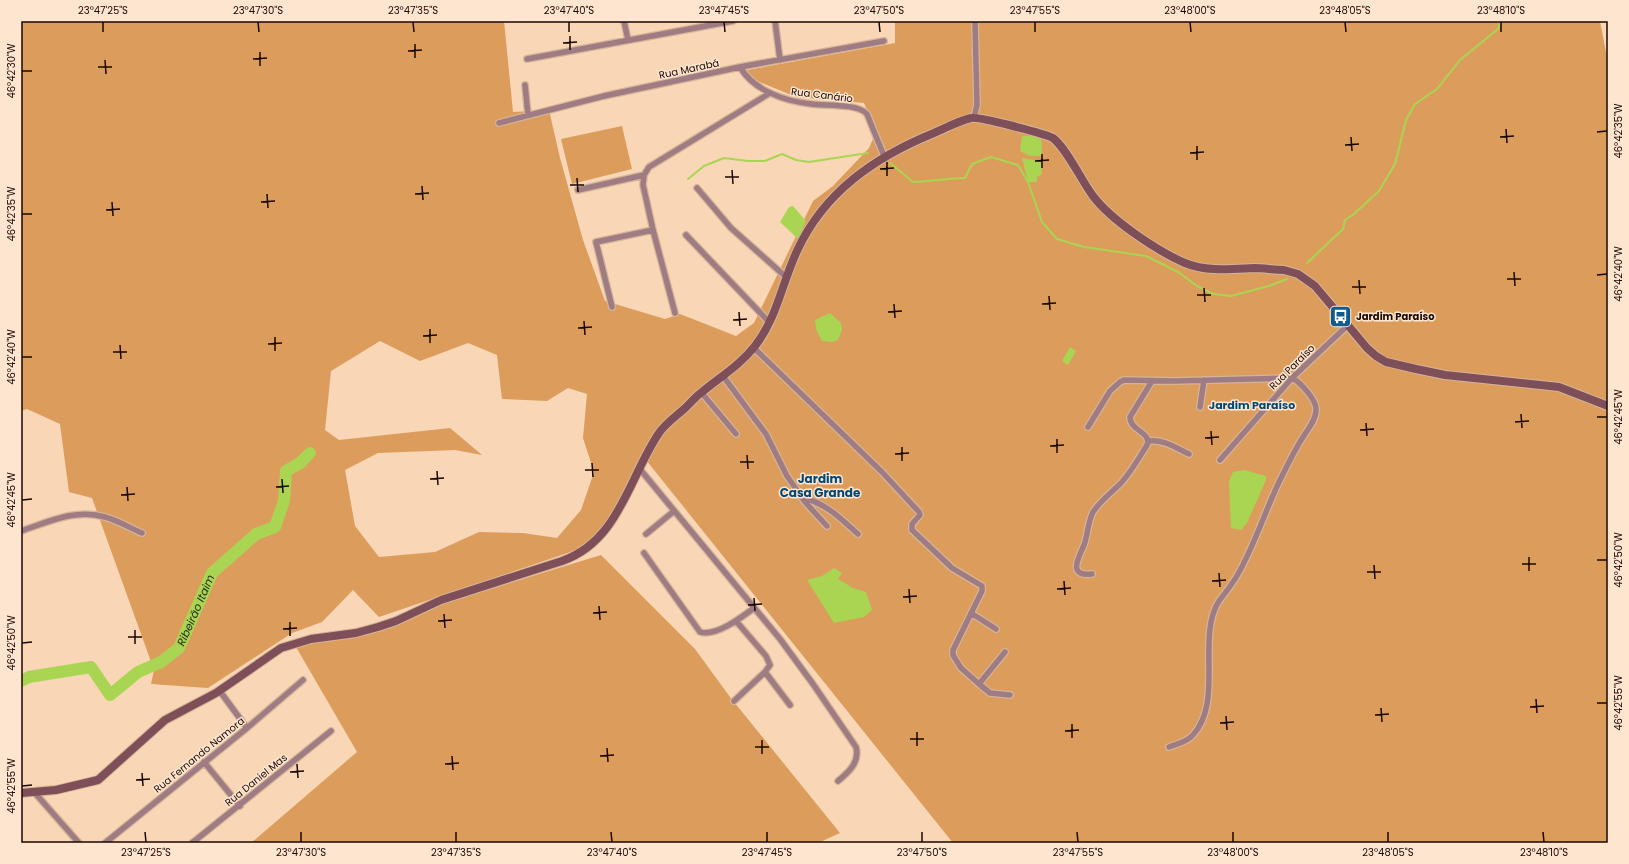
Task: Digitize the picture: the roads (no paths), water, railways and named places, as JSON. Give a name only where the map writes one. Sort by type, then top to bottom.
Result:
[{"type":"main road","points":[[21,793],[35,793],[75,786],[98,780],[165,720],[219,690],[285,646],[311,639],[356,633],[378,627],[396,621],[436,601],[573,557],[595,541],[608,528],[624,502],[639,468],[662,429],[701,392],[723,376],[754,348],[770,323],[797,250],[809,227],[847,184],[866,168],[884,156],[924,137],[974,117],[1051,137],[1062,148],[1094,198],[1110,215],[1139,236],[1175,258],[1190,265],[1210,269],[1268,269],[1284,270],[1298,274],[1319,289],[1367,348],[1386,362],[1446,374],[1559,387],[1608,406]]},
{"type":"street","points":[[624,21],[628,40]]},
{"type":"street","points":[[527,59],[733,21]]},
{"type":"street","points":[[775,21],[780,60]]},
{"type":"street","points":[[974,117],[977,105],[975,21]]},
{"type":"street","name":"Rua Marabá","points":[[499,123],[604,96],[740,67],[884,41]]},
{"type":"street","name":"Rua Canário","points":[[740,67],[749,80],[770,93],[789,100],[862,110],[867,114],[884,156]]},
{"type":"street","points":[[524,85],[528,115]]},
{"type":"street","points":[[675,313],[652,230],[643,185],[644,175],[649,167],[770,93]]},
{"type":"street","points":[[578,190],[644,175]]},
{"type":"street","points":[[697,188],[731,228],[786,278]]},
{"type":"street","points":[[612,307],[596,242],[652,230]]},
{"type":"street","points":[[686,235],[770,323]]},
{"type":"street","name":"Rua Paraíso","points":[[1220,460],[1292,378],[1348,325]]},
{"type":"street","points":[[754,348],[882,472],[920,512],[920,515],[912,524],[912,530],[952,568],[982,586],[982,591],[953,650],[953,655],[961,668],[990,693],[1010,695]]},
{"type":"street","points":[[723,376],[766,434],[787,476],[801,497],[827,526]]},
{"type":"street","points":[[1088,428],[1110,391],[1120,382],[1129,380],[1152,381],[1292,378],[1297,380],[1310,396],[1316,408],[1316,413],[1280,480],[1238,575],[1215,608],[1211,623],[1208,684],[1204,716],[1193,735],[1186,741],[1169,747]]},
{"type":"street","points":[[1200,407],[1204,380]]},
{"type":"street","points":[[1092,574],[1084,574],[1078,569],[1076,564],[1077,559],[1086,540],[1090,520],[1098,506],[1127,475],[1148,445],[1148,437],[1133,426],[1130,421],[1130,417],[1152,381]]},
{"type":"street","points":[[701,392],[736,434]]},
{"type":"street","points":[[1149,441],[1156,440],[1163,442],[1189,454]]},
{"type":"street","points":[[639,468],[780,639],[814,684],[856,746],[856,762],[846,775],[838,781]]},
{"type":"street","points":[[801,497],[815,500],[825,505],[858,534]]},
{"type":"street","points":[[646,534],[674,511]]},
{"type":"street","points":[[21,531],[69,515],[87,513],[105,517],[142,533]]},
{"type":"street","points":[[644,553],[700,632],[705,633],[726,627],[754,608]]},
{"type":"street","points":[[971,612],[996,629]]},
{"type":"street","points":[[734,701],[765,672],[770,665],[766,656],[736,621]]},
{"type":"street","points":[[979,684],[1005,652]]},
{"type":"street","points":[[765,672],[790,705]]},
{"type":"street","name":"Rua Fernando Namora","points":[[105,843],[247,728],[303,680]]},
{"type":"street","points":[[219,690],[247,728]]},
{"type":"street","name":"Rua Daniel Mas","points":[[192,843],[240,806],[331,731]]},
{"type":"street","points":[[204,762],[240,806]]},
{"type":"street","points":[[35,793],[79,843]]},
{"type":"waterway","points":[[1307,263],[1343,229],[1345,220],[1354,214],[1379,191],[1395,164],[1406,120],[1415,104],[1437,89],[1460,60],[1498,29],[1501,21]]},
{"type":"waterway","points":[[688,179],[704,166],[724,158],[748,161],[765,161],[782,154],[796,160],[809,162],[868,153]]},
{"type":"waterway","points":[[890,163],[913,182],[965,178],[972,164],[991,157],[1018,165],[1028,182],[1042,222],[1057,239],[1084,247],[1146,256],[1178,272],[1197,286],[1213,294],[1231,296],[1269,286],[1287,279]]},
{"type":"waterway","name":"Ribeirão Itaim","points":[[21,681],[29,677],[91,667],[110,695],[138,672],[161,662],[179,648],[212,573],[256,534],[275,527],[284,501],[286,471],[300,463],[310,453]]},
{"type":"place","name":"Jardim Paraíso","points":[[1341,316]]},
{"type":"district","name":"Jardim Paraíso","points":[[1252,405]]},
{"type":"district","name":"Jardim Casa Grande","points":[[820,485]]}]
